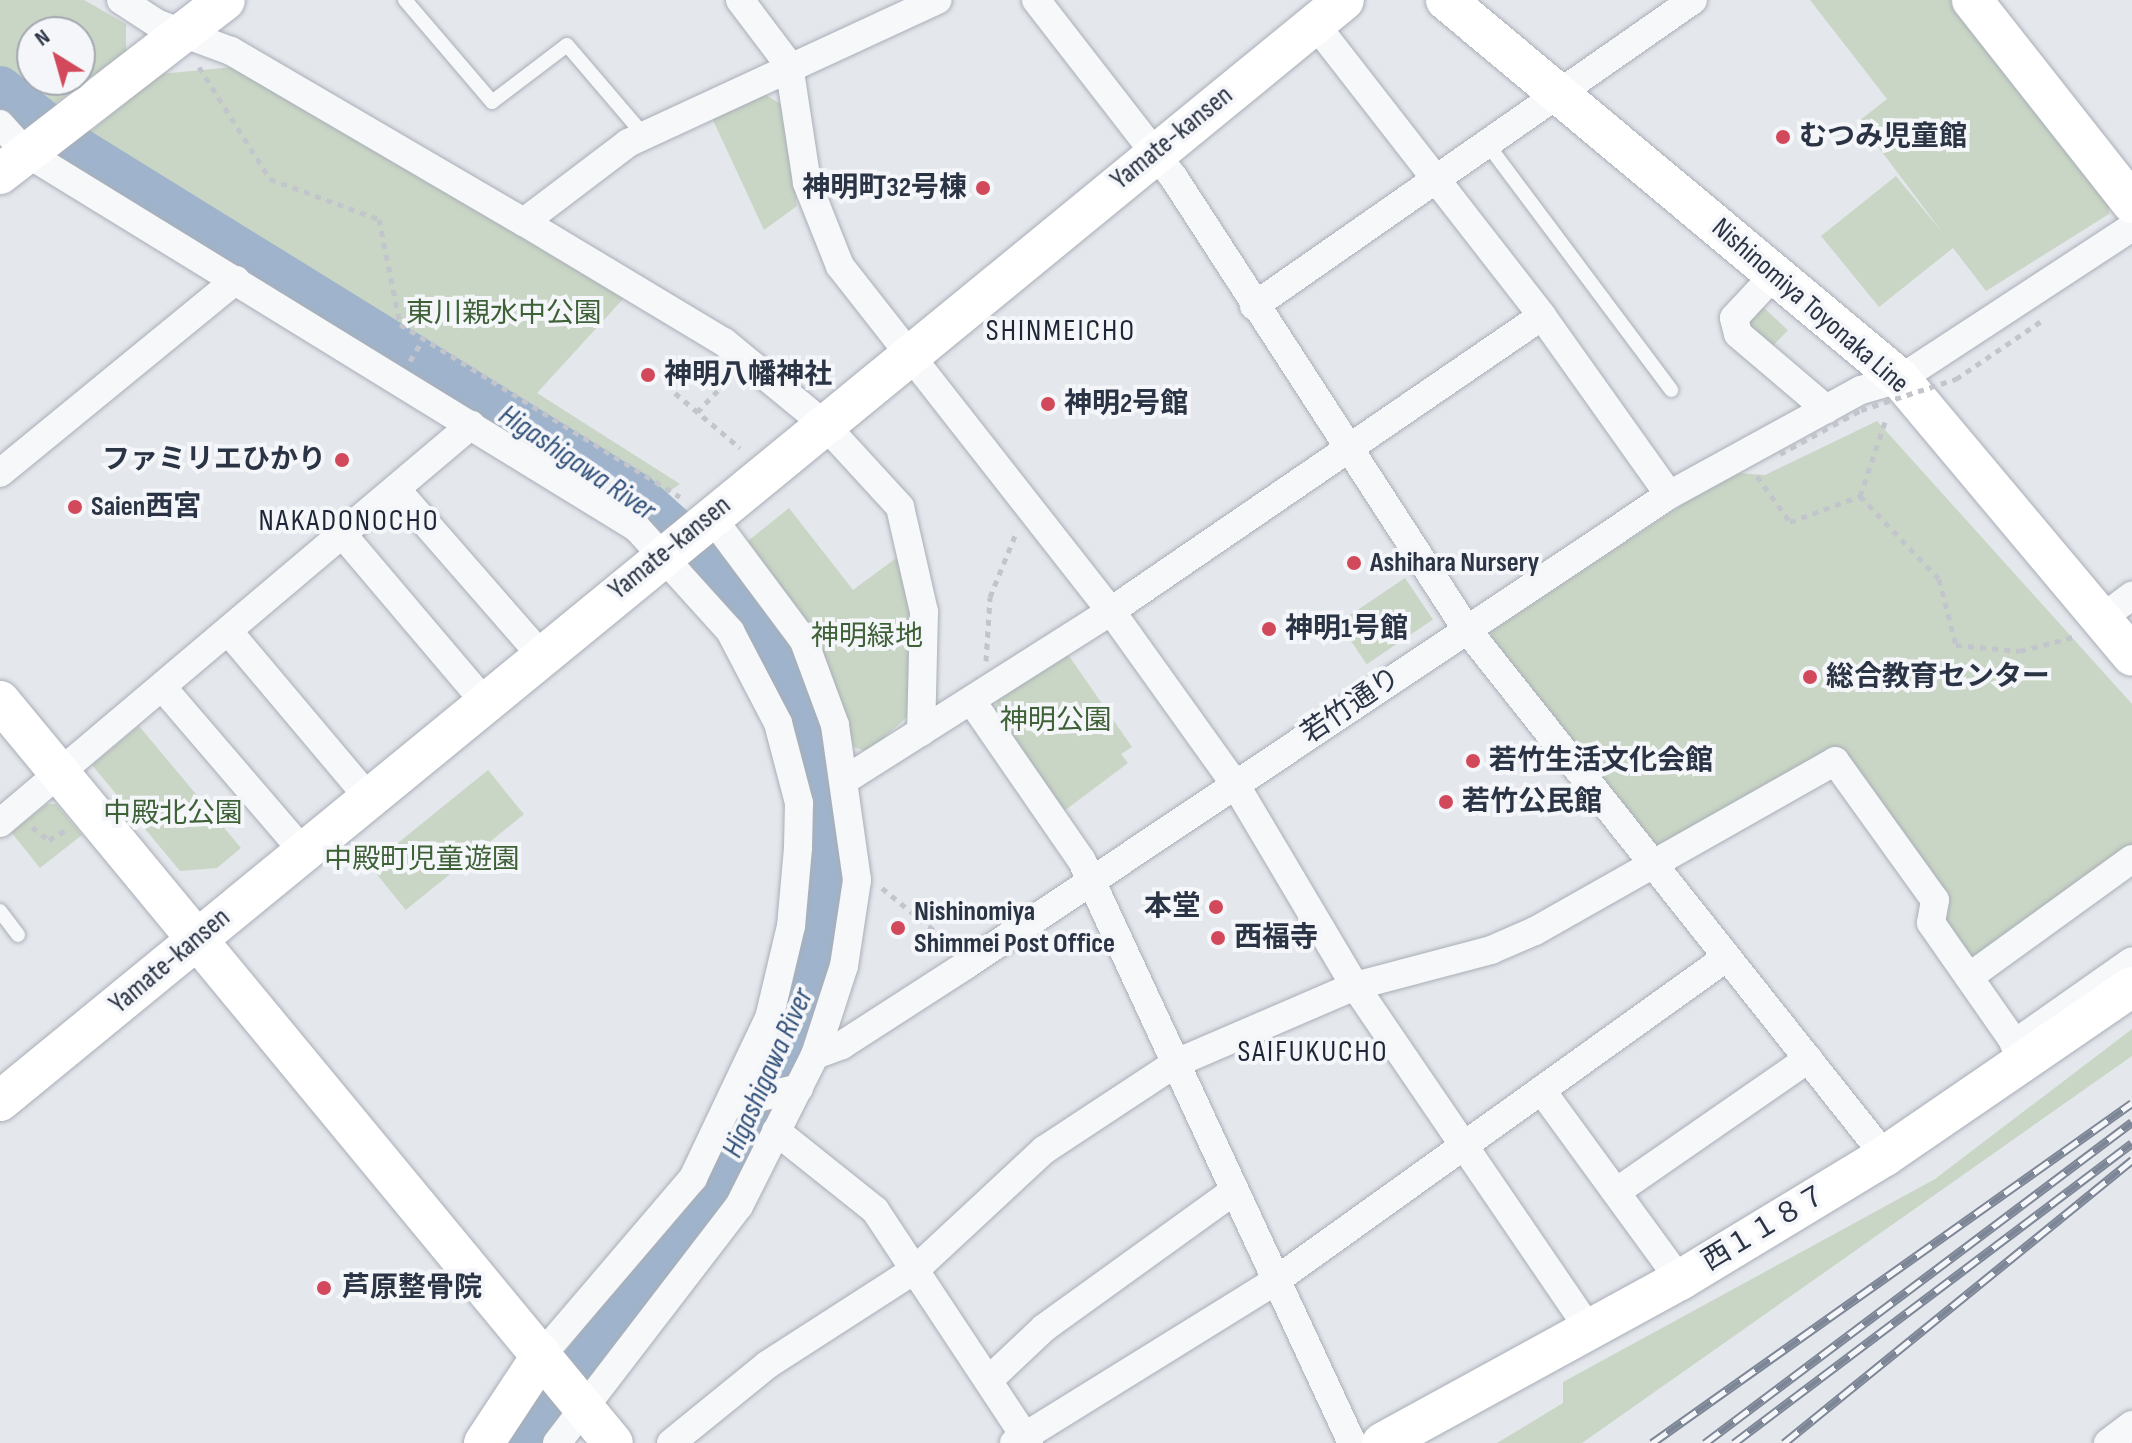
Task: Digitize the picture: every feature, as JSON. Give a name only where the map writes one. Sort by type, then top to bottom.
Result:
[{"type":"street","points":[[121,0],[193,49],[524,222],[748,359],[824,424],[900,507],[924,612],[921,732]]},
{"type":"street","points":[[225,0],[193,49],[93,101],[16,148],[471,425],[637,528],[666,551],[730,631],[778,723],[799,803],[791,926],[769,1018],[738,1102],[666,1215],[484,1443]]},
{"type":"street","points":[[740,0],[789,65],[807,183],[840,266],[1111,611],[1235,784],[1355,986],[1468,1145],[1590,1331]]},
{"type":"street","points":[[524,222],[644,135],[789,65],[938,0]]},
{"type":"street","points":[[1036,0],[1153,151],[1350,446],[1465,627],[1885,1156]]},
{"type":"street","name":"Nishinomiya Toyonaka Line","points":[[1446,0],[1564,94],[1900,379],[2106,616],[2132,655]]},
{"type":"street","points":[[1254,306],[1564,94],[1693,0]]},
{"type":"street","points":[[1972,0],[2132,203]]},
{"type":"street","points":[[1323,10],[1437,180],[1542,316],[1669,495]]},
{"type":"street","name":"Yamate-kansen","points":[[0,1101],[666,551],[697,511],[824,424],[1323,10]]},
{"type":"street","name":"若竹通り","points":[[815,1055],[842,1045],[966,965],[1465,627],[1669,495],[1826,409],[1900,379],[2132,227]]},
{"type":"street","points":[[1775,274],[1734,318],[1738,334],[1826,409]]},
{"type":"street","points":[[0,473],[236,280]]},
{"type":"street","points":[[848,778],[981,697],[1111,611],[1542,316]]},
{"type":"street","points":[[6,818],[471,425]]},
{"type":"street","points":[[396,489],[540,654]]},
{"type":"street","points":[[557,1443],[580,1403],[739,1206],[794,1090],[815,1055],[844,966],[857,880],[848,778],[804,641],[697,511]]},
{"type":"street","points":[[343,535],[483,700]]},
{"type":"street","points":[[229,632],[367,796]]},
{"type":"street","points":[[163,688],[302,850]]},
{"type":"street","points":[[981,697],[1090,883],[1352,1443]]},
{"type":"street","points":[[0,701],[201,937],[613,1443]]},
{"type":"street","points":[[671,1443],[767,1365],[916,1269],[1044,1150],[1176,1063],[1355,986],[1491,950],[1652,865],[1835,761],[1935,900],[1931,923],[2021,1053],[2132,961]]},
{"type":"street","points":[[1969,977],[2132,859]]},
{"type":"street","points":[[776,1131],[875,1210],[991,1378],[1023,1441],[1275,1281],[1727,957]]},
{"type":"street","name":"西１１８７","points":[[1382,1443],[1680,1280],[1885,1156],[2021,1053],[2132,987]]},
{"type":"street","points":[[1616,1192],[1808,1059]]},
{"type":"street","points":[[738,1102],[794,1090]]},
{"type":"street","points":[[1542,1091],[1680,1280]]},
{"type":"street","points":[[991,1378],[1044,1328],[1234,1191]]},
{"type":"street","points":[[2108,1443],[2132,1425]]},
{"type":"lane","points":[[405,0],[492,102],[567,45],[644,135]]},
{"type":"lane","points":[[1488,145],[1671,390]]},
{"type":"lane","points":[[0,911],[18,935]]},
{"type":"path","points":[[193,49],[270,179],[379,219],[400,324],[697,511]]},
{"type":"path","points":[[1780,454],[1861,410],[1956,379],[2040,322]]},
{"type":"path","points":[[697,412],[748,359]]},
{"type":"path","points":[[675,393],[740,448]]},
{"type":"path","points":[[1860,496],[1886,419]]},
{"type":"path","points":[[1753,470],[1790,522],[1860,496]]},
{"type":"path","points":[[1860,496],[1939,579],[1956,645],[2020,651],[2106,616]]},
{"type":"path","points":[[981,697],[990,597],[1026,506]]},
{"type":"path","points":[[6,818],[49,840],[77,823]]},
{"type":"path","points":[[857,880],[881,887],[946,937],[966,965]]},
{"type":"green space","points":[[0,0],[84,0],[126,24],[126,52],[96,74],[96,16],[16,16],[16,86],[0,71]]},
{"type":"green space","points":[[1810,0],[1956,0],[2109,192],[2109,214],[1986,291],[1953,248],[1879,307],[1821,236],[1896,176],[1942,232],[1859,121],[1887,99]]},
{"type":"green space","name":"東川親水中公園","points":[[233,67],[624,298],[537,393],[680,484],[661,497],[84,137],[160,74]]},
{"type":"green space","points":[[758,90],[784,106],[797,206],[764,230],[712,118]]},
{"type":"green space","points":[[26,96],[65,96],[43,112]]},
{"type":"green space","points":[[1763,307],[1788,330],[1771,348],[1747,325]]},
{"type":"green space","name":"総合教育センター","points":[[1877,421],[2132,704],[2132,850],[1984,958],[1968,958],[1836,751],[1656,846],[1490,650],[1492,631],[1683,504],[1739,473],[1765,475]]},
{"type":"green space","name":"神明緑地","points":[[789,508],[853,590],[903,553],[915,631],[907,717],[868,752],[854,747],[812,629],[748,541]]},
{"type":"green space","points":[[1405,578],[1433,619],[1367,664],[1339,623]]},
{"type":"green space","name":"神明公園","points":[[1067,653],[1132,747],[1121,754],[1128,763],[1064,811],[993,714],[998,699]]},
{"type":"green space","name":"中殿北公園","points":[[139,726],[241,848],[217,868],[180,871],[92,765]]},
{"type":"green space","name":"中殿町児童遊園","points":[[488,770],[524,814],[406,910],[370,866]]},
{"type":"green space","points":[[47,804],[56,804],[82,835],[40,868],[11,832]]},
{"type":"green space","points":[[2132,1029],[2132,1056],[1582,1443],[1497,1443],[1563,1403],[1563,1382],[1935,1179]]},
{"type":"waterway","name":"Higashigawa River","points":[[0,89],[76,149],[635,495],[717,568],[756,617],[795,694],[825,782],[828,881],[805,1004],[702,1217],[521,1443]]},
{"type":"railway","points":[[1652,1443],[2132,1103]]},
{"type":"railway","points":[[1705,1443],[2132,1122]]},
{"type":"railway","points":[[1734,1443],[2132,1143]]},
{"type":"railway","points":[[1784,1443],[2132,1160]]},
{"type":"place","name":"むつみ児童館","points":[[1783,137]]},
{"type":"place","name":"神明町32号棟","points":[[983,188]]},
{"type":"place","name":"神明八幡神社","points":[[648,375]]},
{"type":"place","name":"神明2号館","points":[[1048,404]]},
{"type":"place","name":"ファミリエひかり","points":[[342,460]]},
{"type":"place","name":"Saien西宮","points":[[75,507]]},
{"type":"place","name":"Ashihara Nursery","points":[[1354,563]]},
{"type":"place","name":"神明1号館","points":[[1269,629]]},
{"type":"place","name":"総合教育センター","points":[[1810,677]]},
{"type":"place","name":"若竹生活文化会館","points":[[1473,761]]},
{"type":"place","name":"若竹公民館","points":[[1446,802]]},
{"type":"place","name":"本堂","points":[[1216,907]]},
{"type":"place","name":"Nishinomiya Shimmei Post Office","points":[[898,928]]},
{"type":"place","name":"西福寺","points":[[1218,938]]},
{"type":"place","name":"芦原整骨院","points":[[324,1288]]},
{"type":"district","name":"SHINMEICHO","points":[[1061,331]]},
{"type":"district","name":"NAKADONOCHO","points":[[349,521]]},
{"type":"district","name":"SAIFUKUCHO","points":[[1313,1052]]}]
